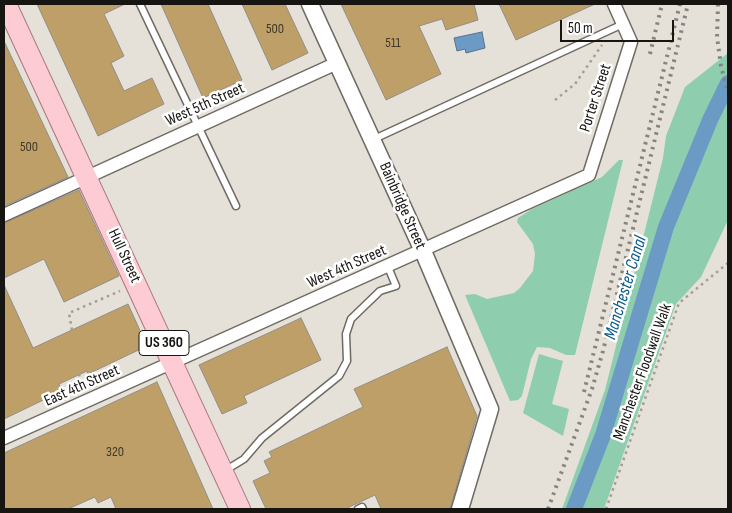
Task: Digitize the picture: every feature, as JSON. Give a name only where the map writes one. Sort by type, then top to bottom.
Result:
[{"type":"main road","name":"Hull Street","points":[[6,4],[240,509]]},
{"type":"street","name":"Bainbridge Street","points":[[310,4],[423,251],[490,409],[460,509]]},
{"type":"street","name":"Porter Street","points":[[589,175],[631,42],[614,4]]},
{"type":"street","name":"West 5th Street","points":[[4,215],[337,63]]},
{"type":"street","name":"West 4th Street","points":[[173,363],[589,175]]},
{"type":"street","name":"East 4th Street","points":[[4,438],[173,363]]},
{"type":"lane","points":[[140,4],[196,127],[236,206]]},
{"type":"lane","points":[[372,140],[623,24]]},
{"type":"lane","points":[[222,471],[244,459],[262,438],[339,376],[347,361],[346,334],[351,319],[380,292],[396,286],[388,267]]},
{"type":"lane","points":[[358,509],[362,507],[363,509]]},
{"type":"path","points":[[555,100],[575,84],[603,47],[602,44]]},
{"type":"path","name":"Manchester Floodwall Walk","points":[[606,509],[679,303],[728,263]]},
{"type":"path","points":[[72,330],[69,313],[126,289]]},
{"type":"path","points":[[80,374],[82,386]]},
{"type":"green space","points":[[728,53],[728,220],[701,277],[676,304],[604,509],[562,509],[605,390],[663,158],[666,136],[685,87]]},
{"type":"green space","points":[[619,160],[623,160],[575,355],[566,355],[550,348],[537,347],[531,359],[522,396],[518,400],[510,401],[465,295],[475,294],[487,299],[514,293],[520,288],[533,271],[535,254],[533,244],[517,222],[518,218],[532,209],[602,177]]},
{"type":"green space","points":[[539,354],[563,361],[552,404],[569,409],[563,436],[523,413]]},
{"type":"water","points":[[482,32],[485,48],[466,53],[465,49],[457,51],[454,38]]},
{"type":"building","points":[[37,4],[125,4],[104,14],[124,56],[111,63],[124,91],[152,78],[164,104],[98,136]]},
{"type":"building","points":[[161,4],[208,4],[242,80],[203,98]]},
{"type":"building","points":[[242,4],[285,4],[308,53],[272,70]]},
{"type":"building","points":[[341,4],[474,4],[478,20],[446,30],[442,19],[419,26],[441,74],[386,100]]},
{"type":"building","points":[[499,4],[595,4],[516,40]]},
{"type":"building","points":[[4,41],[68,177],[4,206]]},
{"type":"building","points":[[79,190],[119,276],[64,302],[44,259],[4,278],[4,223]]},
{"type":"building","points":[[4,285],[33,348],[128,304],[147,346],[88,374],[87,371],[59,384],[62,391],[4,419]]},
{"type":"building","points":[[301,318],[321,360],[244,396],[247,403],[222,414],[199,365]]},
{"type":"building","points":[[447,347],[477,416],[450,509],[381,509],[375,495],[345,509],[266,509],[253,481],[270,473],[264,461],[272,457],[269,452],[363,407],[354,389]]},
{"type":"building","points":[[157,382],[213,509],[116,509],[111,497],[98,503],[95,497],[68,509],[4,509],[4,453]]},
{"type":"waterway","name":"Manchester Canal","points":[[574,509],[603,435],[666,227],[710,120],[728,83]]},
{"type":"railway","points":[[650,54],[662,4]]},
{"type":"railway","points":[[584,392],[680,4]]},
{"type":"railway","points":[[548,509],[592,389],[603,351],[688,4]]},
{"type":"railway","points":[[718,4],[717,37],[721,66],[728,93]]}]
